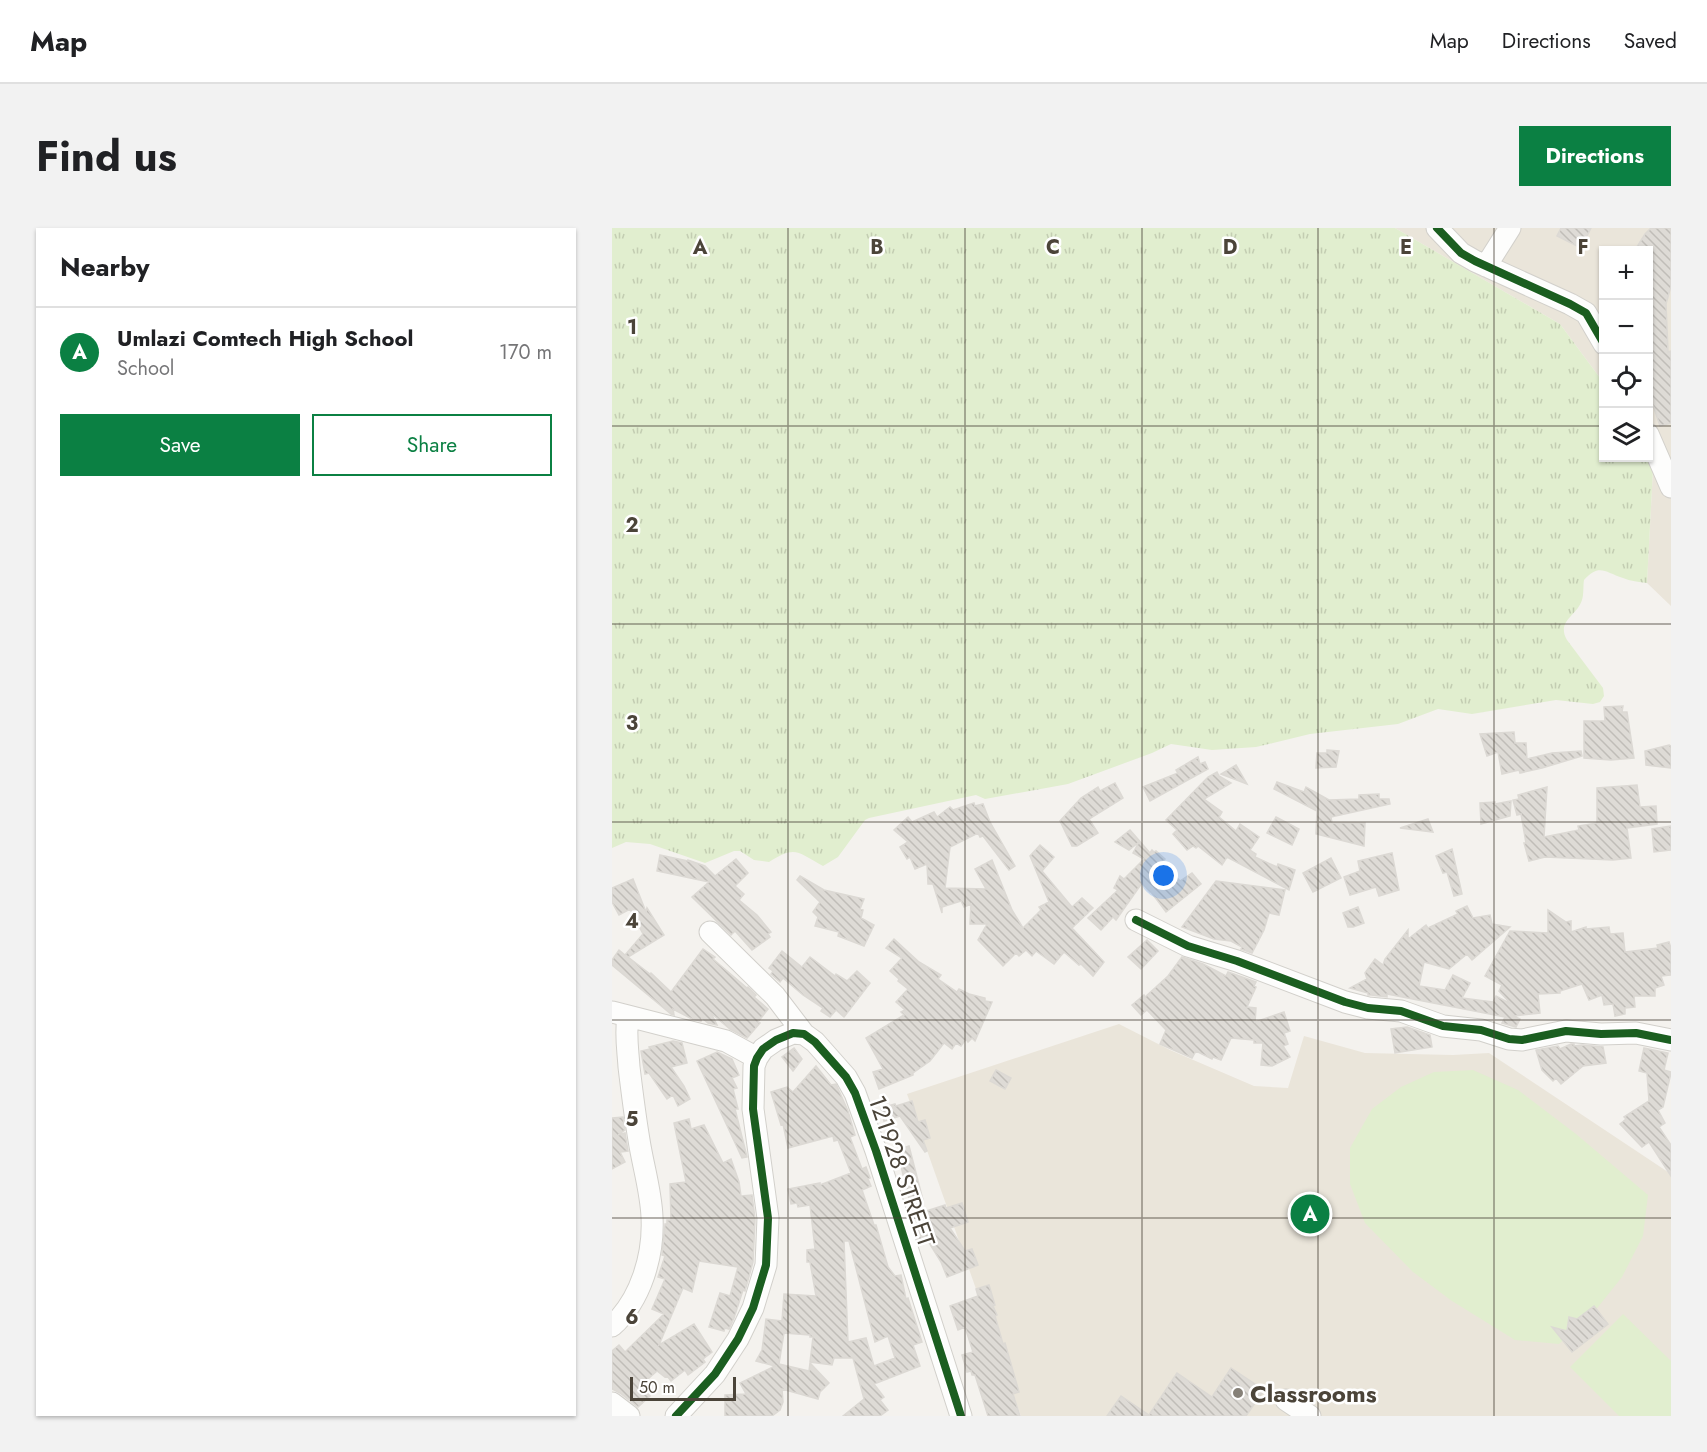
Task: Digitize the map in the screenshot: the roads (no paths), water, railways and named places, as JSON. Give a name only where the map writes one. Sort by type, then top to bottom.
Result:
[{"type":"street","points":[[1437,228],[1461,253],[1586,313],[1599,335]]},
{"type":"street","points":[[1486,266],[1510,228]]},
{"type":"street","points":[[1653,446],[1671,488]]},
{"type":"street","points":[[1136,920],[1188,946],[1237,961],[1356,1006],[1401,1011],[1443,1026],[1481,1030],[1509,1039],[1522,1040],[1566,1031],[1601,1034],[1636,1033],[1671,1040]]},
{"type":"street","name":"121928 STREET","points":[[710,932],[775,996],[804,1034],[836,1064],[855,1093],[876,1151],[961,1416]]},
{"type":"street","points":[[620,1015],[726,1041],[757,1058]]},
{"type":"street","points":[[612,1326],[630,1304],[640,1285],[647,1265],[652,1216],[630,1080],[626,1034],[620,1015]]},
{"type":"street","points":[[676,1416],[716,1374],[738,1339],[753,1308],[766,1265],[768,1218],[753,1109],[753,1081],[757,1058],[763,1049],[776,1040],[793,1033],[804,1034]]},
{"type":"street","points":[[1286,1400],[1310,1416]]},
{"type":"street","points":[[612,1403],[629,1416]]},
{"type":"place","name":"Umlazi Comtech High School","points":[[1310,1214]]},
{"type":"place","name":"Classrooms","points":[[1238,1393]]}]
